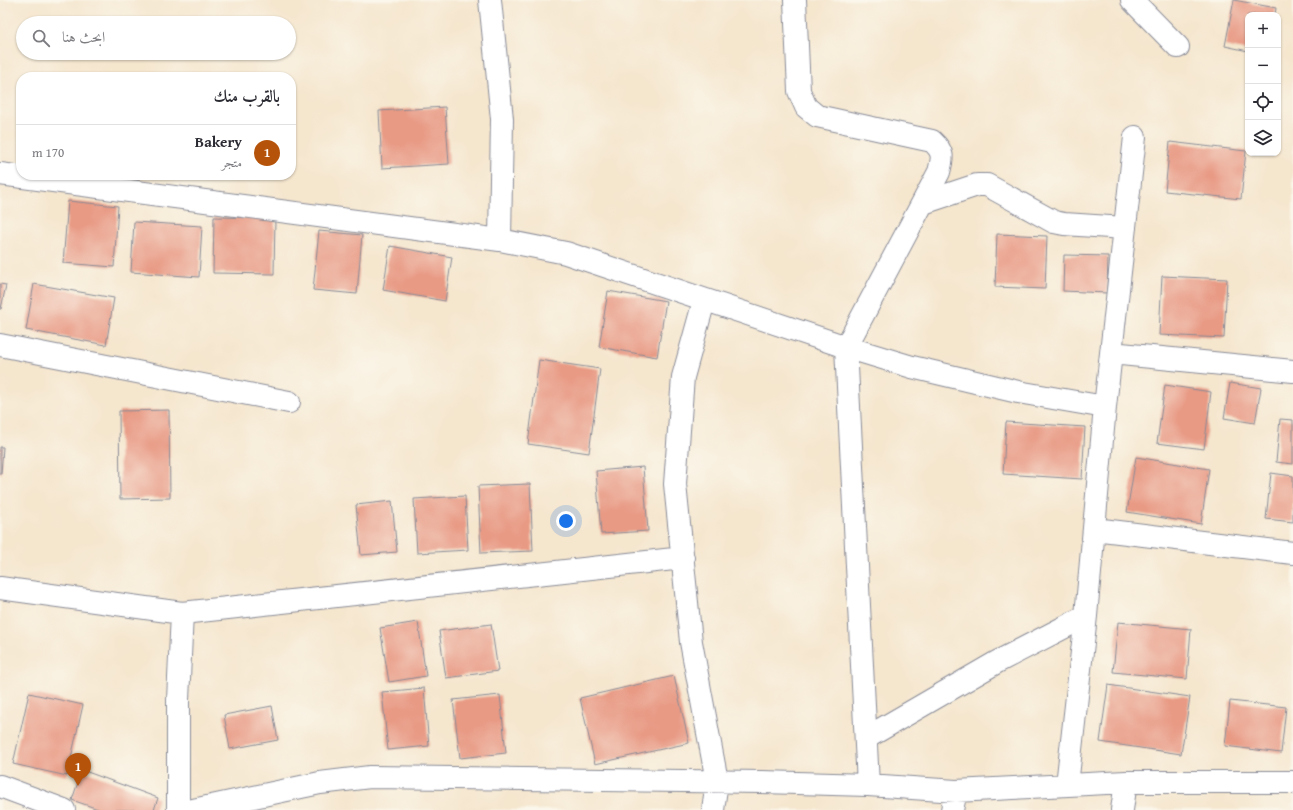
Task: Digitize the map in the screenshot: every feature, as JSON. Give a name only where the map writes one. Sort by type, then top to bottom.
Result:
[{"type":"street","points":[[490,0],[502,119],[500,240]]},
{"type":"street","points":[[795,0],[799,91],[806,107],[817,116],[932,140],[940,148],[943,159],[939,172],[846,348],[868,785]]},
{"type":"street","points":[[1132,0],[1178,47]]},
{"type":"street","points":[[1067,785],[1086,616],[1105,407],[1135,137]]},
{"type":"street","points":[[0,174],[16,176]]},
{"type":"street","points":[[45,180],[500,240],[566,254],[846,348],[912,367],[1011,390],[1105,407]]},
{"type":"street","points":[[922,203],[977,185],[986,185],[1054,222],[1125,228]]},
{"type":"street","points":[[704,301],[683,377],[675,484],[691,642],[717,781],[713,810]]},
{"type":"street","points":[[0,345],[289,402]]},
{"type":"street","points":[[1111,353],[1293,371]]},
{"type":"street","points":[[1094,529],[1293,553]]},
{"type":"street","points":[[0,588],[182,613],[683,558]]},
{"type":"street","points":[[178,810],[178,700],[182,613]]},
{"type":"street","points":[[866,738],[997,662],[1086,616]]},
{"type":"street","points":[[193,810],[320,784],[370,777],[717,781],[868,785],[954,801],[1067,785],[1126,782],[1293,782]]},
{"type":"street","points":[[1122,810],[1126,782]]},
{"type":"street","points":[[0,786],[64,810]]},
{"type":"building","points":[[1234,0],[1276,8],[1275,12],[1245,12],[1245,50],[1225,46]]},
{"type":"building","points":[[445,107],[449,164],[382,168],[379,111]]},
{"type":"building","points":[[1170,142],[1245,151],[1241,199],[1165,191]]},
{"type":"building","points":[[68,201],[118,206],[114,267],[63,263]]},
{"type":"building","points":[[214,217],[275,218],[274,274],[213,273]]},
{"type":"building","points":[[134,222],[202,226],[199,277],[131,272]]},
{"type":"building","points":[[319,231],[362,235],[357,294],[313,290]]},
{"type":"building","points":[[997,234],[1047,236],[1045,289],[995,287]]},
{"type":"building","points":[[390,246],[452,257],[445,301],[383,290]]},
{"type":"building","points":[[1064,255],[1108,256],[1107,293],[1063,291]]},
{"type":"building","points":[[1162,276],[1227,279],[1224,338],[1159,335]]},
{"type":"building","points":[[0,284],[6,285],[1,309],[0,309]]},
{"type":"building","points":[[34,284],[114,298],[106,345],[26,330]]},
{"type":"building","points":[[608,291],[666,301],[657,357],[599,347]]},
{"type":"building","points":[[539,360],[600,369],[589,453],[528,444]]},
{"type":"building","points":[[1230,383],[1261,388],[1255,423],[1224,418]]},
{"type":"building","points":[[1165,385],[1211,392],[1204,449],[1157,443]]},
{"type":"building","points":[[169,410],[170,498],[120,499],[119,411]]},
{"type":"building","points":[[1280,419],[1293,420],[1293,464],[1276,462]]},
{"type":"building","points":[[1006,422],[1085,427],[1082,479],[1003,474]]},
{"type":"building","points":[[0,447],[3,447],[1,474],[0,474]]},
{"type":"building","points":[[1136,457],[1209,469],[1201,524],[1127,512]]},
{"type":"building","points":[[643,467],[648,531],[601,534],[596,471]]},
{"type":"building","points":[[1271,473],[1293,476],[1293,522],[1266,519]]},
{"type":"building","points":[[530,484],[533,551],[481,553],[478,486]]},
{"type":"building","points":[[465,496],[468,550],[417,553],[414,499]]},
{"type":"building","points":[[392,501],[397,552],[361,555],[356,505]]},
{"type":"building","points":[[418,622],[426,676],[389,682],[380,628]]},
{"type":"building","points":[[1118,622],[1191,629],[1187,679],[1113,672]]},
{"type":"building","points":[[491,624],[498,671],[446,678],[439,631]]},
{"type":"building","points":[[674,676],[689,743],[595,764],[580,698]]},
{"type":"building","points":[[1108,685],[1190,697],[1181,754],[1100,742]]},
{"type":"building","points":[[424,688],[429,746],[388,750],[382,692]]},
{"type":"building","points":[[29,693],[83,705],[67,776],[13,764]]},
{"type":"building","points":[[500,695],[506,753],[460,758],[453,700]]},
{"type":"building","points":[[1230,701],[1286,707],[1281,753],[1225,746]]},
{"type":"building","points":[[272,706],[278,740],[230,749],[224,715]]},
{"type":"building","points":[[82,770],[158,798],[154,810],[101,810],[72,800]]},
{"type":"place","name":"Bakery","points":[[78,786]]}]
